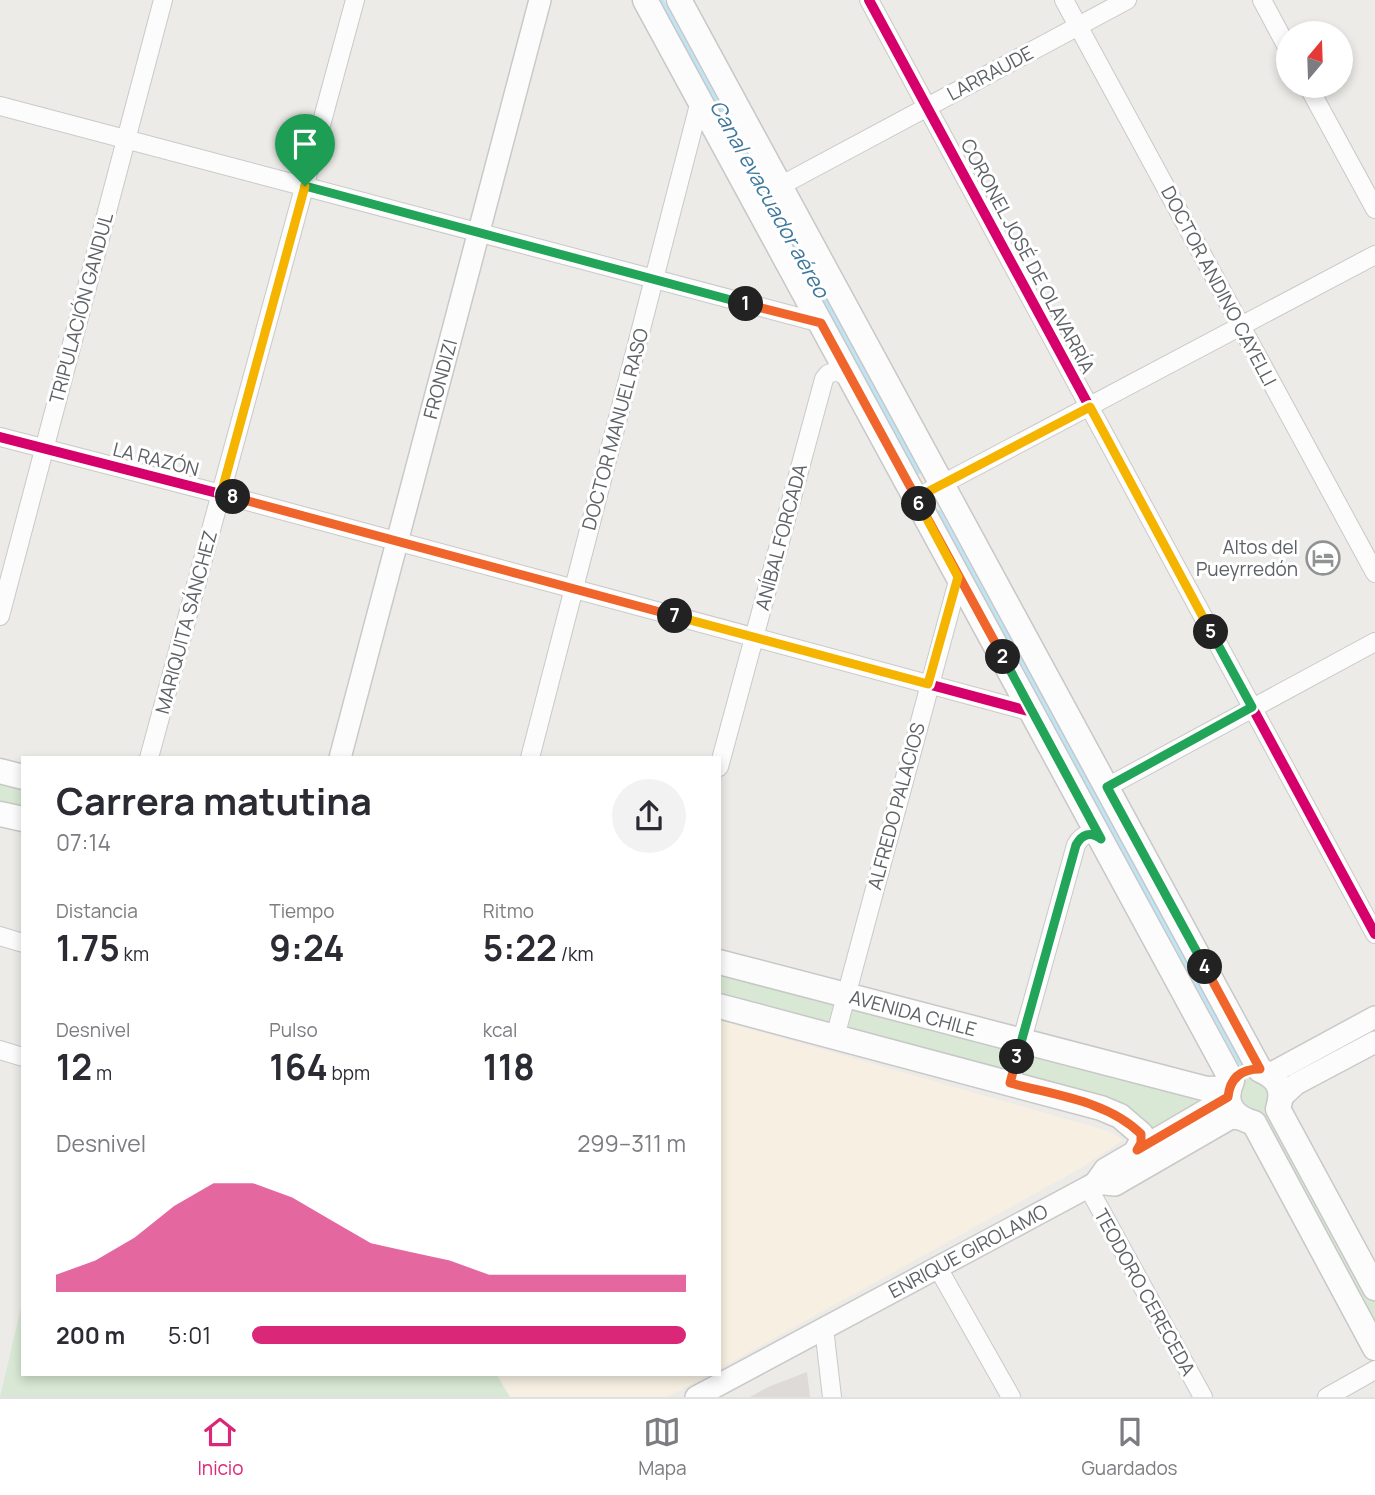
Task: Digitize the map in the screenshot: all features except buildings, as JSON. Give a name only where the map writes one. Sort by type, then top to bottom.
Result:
[{"type":"main road","points":[[645,0],[1101,839],[1230,1089],[1234,1114],[1248,1121],[1375,1348]]},
{"type":"main road","points":[[679,0],[1107,787],[1265,1072],[1279,1084],[1280,1103],[1375,1288]]},
{"type":"main road","points":[[0,771],[21,776]]},
{"type":"main road","points":[[0,814],[21,819]]},
{"type":"main road","name":"AVENIDA CHILE","points":[[721,963],[1207,1089],[1230,1089]]},
{"type":"main road","points":[[721,1007],[1101,1108],[1120,1116],[1141,1134],[1141,1143],[1137,1150]]},
{"type":"street","name":"TRIPULACIÓN GANDUL","points":[[0,616],[163,0]]},
{"type":"street","name":"MARIQUITA SÁNCHEZ","points":[[150,756],[355,0]]},
{"type":"street","name":"FRONDIZI","points":[[341,756],[540,0]]},
{"type":"street","name":"CORONEL JOSÉ DE OLAVARRÍA","points":[[869,0],[1375,934]]},
{"type":"street","name":"DOCTOR ANDINO CAYELLI","points":[[1064,0],[1375,573]]},
{"type":"street","name":"LARRAUDE","points":[[780,186],[1127,0]]},
{"type":"street","points":[[1262,0],[1276,26]]},
{"type":"street","points":[[1315,98],[1375,209]]},
{"type":"street","name":"DOCTOR MANUEL RASO","points":[[531,756],[700,101]]},
{"type":"street","points":[[0,106],[821,323]]},
{"type":"street","points":[[916,498],[1375,255]]},
{"type":"street","name":"ANÍBAL FORCADA","points":[[721,760],[824,379],[836,371],[851,378]]},
{"type":"street","name":"LA RAZÓN","points":[[0,437],[1032,712]]},
{"type":"street","name":"ALFREDO PALACIOS","points":[[835,1037],[958,577]]},
{"type":"street","points":[[1107,787],[1375,642]]},
{"type":"street","points":[[1010,1083],[1076,845],[1081,837],[1086,835],[1095,835],[1101,839]]},
{"type":"street","points":[[0,936],[21,942]]},
{"type":"street","points":[[1092,1185],[1105,1169],[1230,1089],[1244,1071],[1265,1072],[1375,1017]]},
{"type":"street","points":[[1248,1121],[1264,1121],[1296,1084],[1375,1042]]},
{"type":"street","points":[[0,1051],[21,1056]]},
{"type":"street","name":"ENRIQUE GIROLAMO","points":[[695,1397],[1092,1185],[1115,1185],[1231,1118],[1248,1121]]},
{"type":"street","name":"TEODORO CERECEDA","points":[[1092,1185],[1203,1397]]},
{"type":"street","points":[[938,1268],[1011,1397]]},
{"type":"street","points":[[824,1328],[832,1397]]},
{"type":"street","points":[[1327,1397],[1375,1370]]},
{"type":"shaded area","points":[[721,1021],[1108,1131],[1123,1140],[1081,1168],[721,1368]]},
{"type":"shaded area","points":[[807,1372],[810,1397],[750,1397],[768,1387]]},
{"type":"shaded area","points":[[497,1376],[706,1376],[668,1397],[510,1397]]},
{"type":"green space","points":[[0,771],[21,776],[21,819],[0,814]]},
{"type":"green space","points":[[721,963],[1207,1089],[1244,1071],[1260,1070],[1375,1017],[1375,1042],[1282,1097],[1375,1288],[1375,1348],[1254,1123],[1137,1150],[1132,1124],[721,1007]]},
{"type":"green space","points":[[21,1308],[21,1376],[497,1376],[510,1397],[0,1397]]},
{"type":"waterway","name":"Canal evacuador aéreo","points":[[661,0],[918,472]]},
{"type":"waterway","name":"Canal evacuador aéreo","points":[[939,512],[1241,1064]]},
{"type":"cycle path","points":[[869,0],[1375,934]]},
{"type":"cycle path","points":[[0,437],[1032,712]]},
{"type":"place","name":"Altos del Pueyrredón","points":[[1323,558]]},
{"type":"route","points":[[305,186],[221,494],[928,684],[958,577],[916,498],[1090,407],[1252,707],[1107,787],[1260,1069],[1244,1071],[1233,1081],[1228,1097],[1137,1150],[1141,1143],[1141,1134],[1120,1116],[1101,1108],[1010,1083],[1076,845],[1081,837],[1086,835],[1095,835],[1101,839],[916,498],[833,346],[821,323],[305,186]]}]
